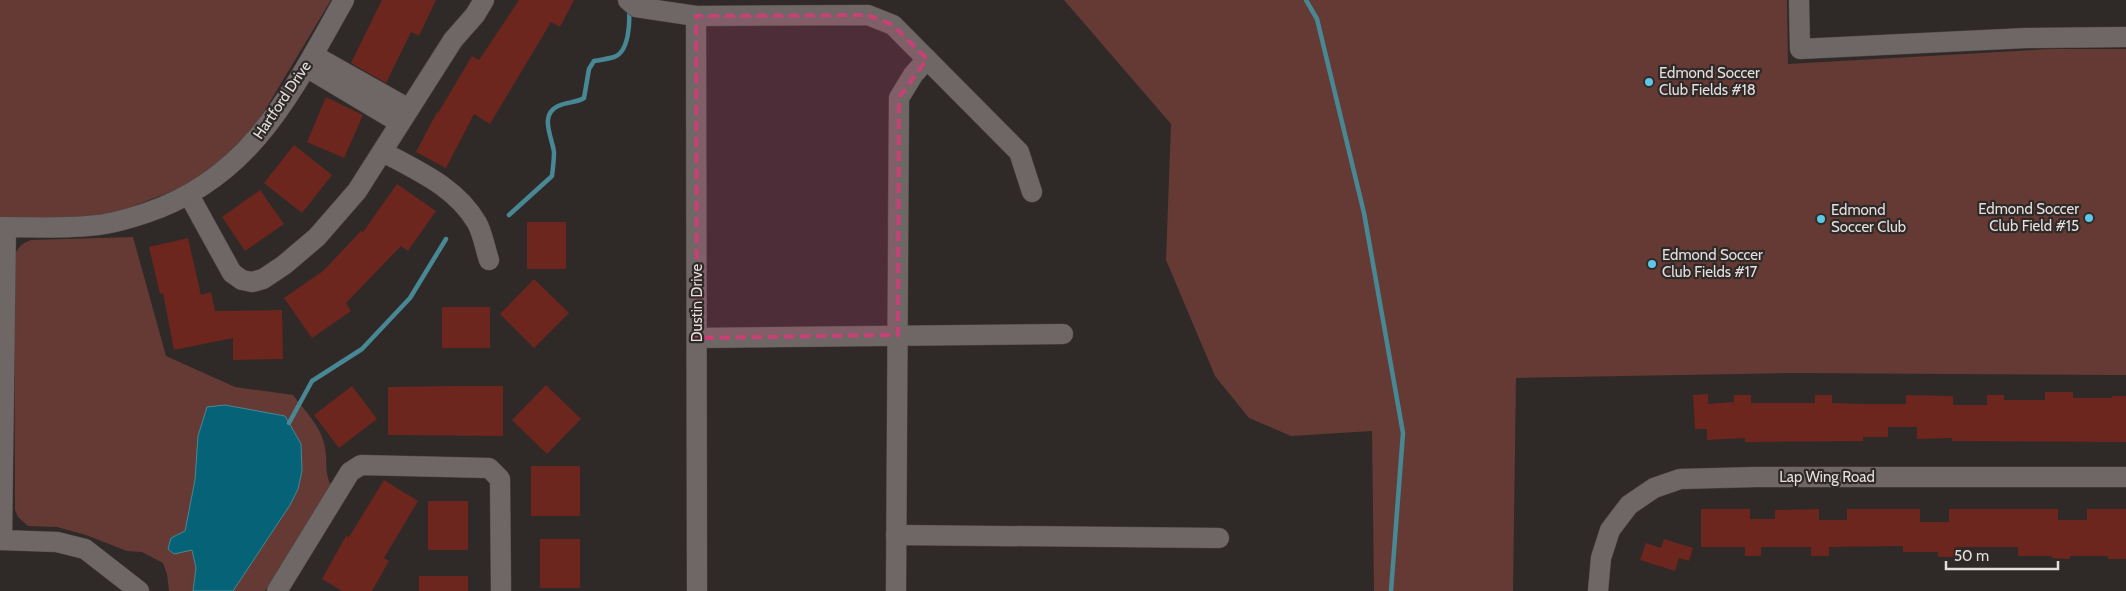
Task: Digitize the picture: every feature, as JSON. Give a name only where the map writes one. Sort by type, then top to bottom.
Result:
[{"type":"street","name":"Hartford Drive","points":[[3,227],[64,228],[99,225],[127,219],[189,195],[222,173],[265,130],[309,61],[344,0]]},
{"type":"street","points":[[189,195],[232,273],[242,280],[252,282],[263,279],[284,265],[317,237],[357,191],[453,40],[475,15],[484,0]]},
{"type":"street","points":[[628,0],[636,7],[657,12],[696,16],[868,15],[893,25],[1019,152],[1032,192]]},
{"type":"street","points":[[1799,0],[1800,49],[2026,38],[2126,37]]},
{"type":"street","name":"Dustin Drive","points":[[696,16],[697,591]]},
{"type":"street","points":[[896,591],[899,98],[913,75],[927,59]]},
{"type":"street","points":[[309,61],[404,116]]},
{"type":"street","points":[[383,152],[445,187],[458,200],[477,224],[489,260]]},
{"type":"street","points":[[3,227],[1,540],[57,542],[85,549],[139,591]]},
{"type":"street","points":[[698,338],[1063,334]]},
{"type":"street","points":[[277,591],[350,472],[362,465],[489,468],[500,479],[500,591]]},
{"type":"street","name":"Lap Wing Road","points":[[1598,591],[1601,558],[1610,530],[1629,505],[1654,488],[1680,479],[1756,477],[2126,477]]},
{"type":"street","points":[[896,534],[1219,538]]},
{"type":"highlighted area","points":[[868,15],[893,25],[927,59],[899,98],[898,335],[697,338],[696,16]]},
{"type":"shaded area","points":[[0,0],[331,0],[256,125],[201,180],[113,214],[60,219],[0,218]]},
{"type":"shaded area","points":[[1064,0],[1787,0],[1788,64],[2051,49],[2126,49],[2126,375],[1793,373],[1516,378],[1513,591],[1374,591],[1372,431],[1291,436],[1249,418],[1215,376],[1166,260],[1171,124]]},
{"type":"shaded area","points":[[133,237],[166,356],[235,387],[293,395],[312,420],[323,440],[331,486],[265,591],[233,591],[290,505],[298,489],[302,471],[301,444],[285,416],[256,411],[195,480],[185,531],[171,538],[174,553],[192,550],[196,568],[193,591],[169,591],[167,574],[163,563],[142,552],[127,551],[86,535],[57,527],[28,526],[18,517],[15,510],[15,254],[20,246],[31,240]]},
{"type":"water","points":[[225,405],[285,416],[301,444],[302,471],[298,489],[290,505],[233,591],[193,591],[196,568],[192,550],[174,554],[168,549],[171,538],[185,531],[195,480],[198,436],[207,407]]},
{"type":"building","points":[[382,0],[436,0],[419,36],[411,32],[386,83],[351,63]]},
{"type":"building","points":[[519,0],[574,0],[560,27],[551,22],[490,124],[474,114],[446,168],[416,152],[437,112],[472,56],[479,60]]},
{"type":"building","points":[[326,97],[363,115],[344,158],[307,142]]},
{"type":"building","points":[[294,145],[332,175],[302,213],[264,183]]},
{"type":"building","points":[[397,184],[436,211],[408,251],[401,246],[346,303],[351,311],[312,338],[284,298],[323,271],[361,231],[363,232]]},
{"type":"building","points":[[260,190],[284,224],[245,251],[222,217]]},
{"type":"building","points":[[527,222],[566,222],[566,269],[527,269]]},
{"type":"building","points":[[188,238],[201,295],[211,292],[215,311],[282,310],[283,359],[233,360],[233,338],[174,350],[163,293],[160,294],[149,247]]},
{"type":"building","points":[[534,279],[569,313],[534,348],[500,314]]},
{"type":"building","points":[[442,307],[490,307],[490,348],[442,348]]},
{"type":"building","points":[[546,385],[581,419],[547,454],[512,420]]},
{"type":"building","points":[[352,386],[377,419],[339,448],[314,415]]},
{"type":"building","points":[[503,386],[503,436],[388,435],[388,387]]},
{"type":"building","points":[[2045,392],[2073,392],[2073,398],[2126,396],[2126,442],[1952,441],[1952,438],[1917,439],[1917,427],[1888,427],[1888,437],[1863,437],[1863,441],[1745,442],[1745,438],[1707,440],[1707,429],[1695,429],[1693,395],[1708,394],[1708,404],[1734,402],[1734,395],[1751,395],[1751,403],[1815,403],[1815,395],[1832,395],[1832,403],[1906,404],[1906,395],[1953,396],[1953,405],[1987,405],[1987,395],[2004,395],[2004,400],[2045,400]]},
{"type":"building","points":[[531,466],[580,466],[580,516],[531,516]]},
{"type":"building","points":[[384,480],[418,501],[384,558],[389,561],[372,591],[342,591],[322,579],[346,536],[349,537]]},
{"type":"building","points":[[428,501],[468,501],[468,550],[428,550]]},
{"type":"building","points":[[1701,509],[1750,509],[1750,519],[1775,519],[1775,510],[1819,509],[1819,520],[1847,520],[1847,509],[1920,509],[1920,522],[1949,522],[1949,509],[2058,509],[2058,520],[2087,520],[2087,509],[2126,509],[2126,559],[2108,559],[2108,556],[2070,556],[2070,559],[2052,558],[2052,556],[2018,556],[2018,547],[1955,547],[1955,557],[1938,557],[1938,552],[1903,552],[1903,546],[1829,547],[1829,556],[1811,556],[1811,547],[1761,547],[1761,556],[1745,556],[1745,547],[1701,547]]},
{"type":"building","points":[[540,539],[580,539],[580,588],[540,588]]},
{"type":"building","points":[[1664,539],[1693,548],[1689,561],[1679,558],[1675,571],[1640,560],[1646,543],[1661,548]]},
{"type":"building","points":[[419,576],[468,576],[468,591],[419,591]]},
{"type":"waterway","points":[[1306,0],[1317,19],[1364,213],[1403,433],[1391,591]]},
{"type":"waterway","points":[[509,215],[552,176],[554,152],[548,127],[549,115],[558,106],[584,98],[589,69],[594,61],[614,57],[623,49],[628,36],[629,9]]},
{"type":"waterway","points":[[289,423],[312,381],[362,349],[410,298],[446,239]]},
{"type":"place","name":"Edmond Soccer Club Fields #18","points":[[1649,82]]},
{"type":"place","name":"Edmond Soccer Club Field #15","points":[[2089,218]]},
{"type":"place","name":"Edmond Soccer Club","points":[[1821,219]]},
{"type":"place","name":"Edmond Soccer Club Fields #17","points":[[1652,264]]}]
